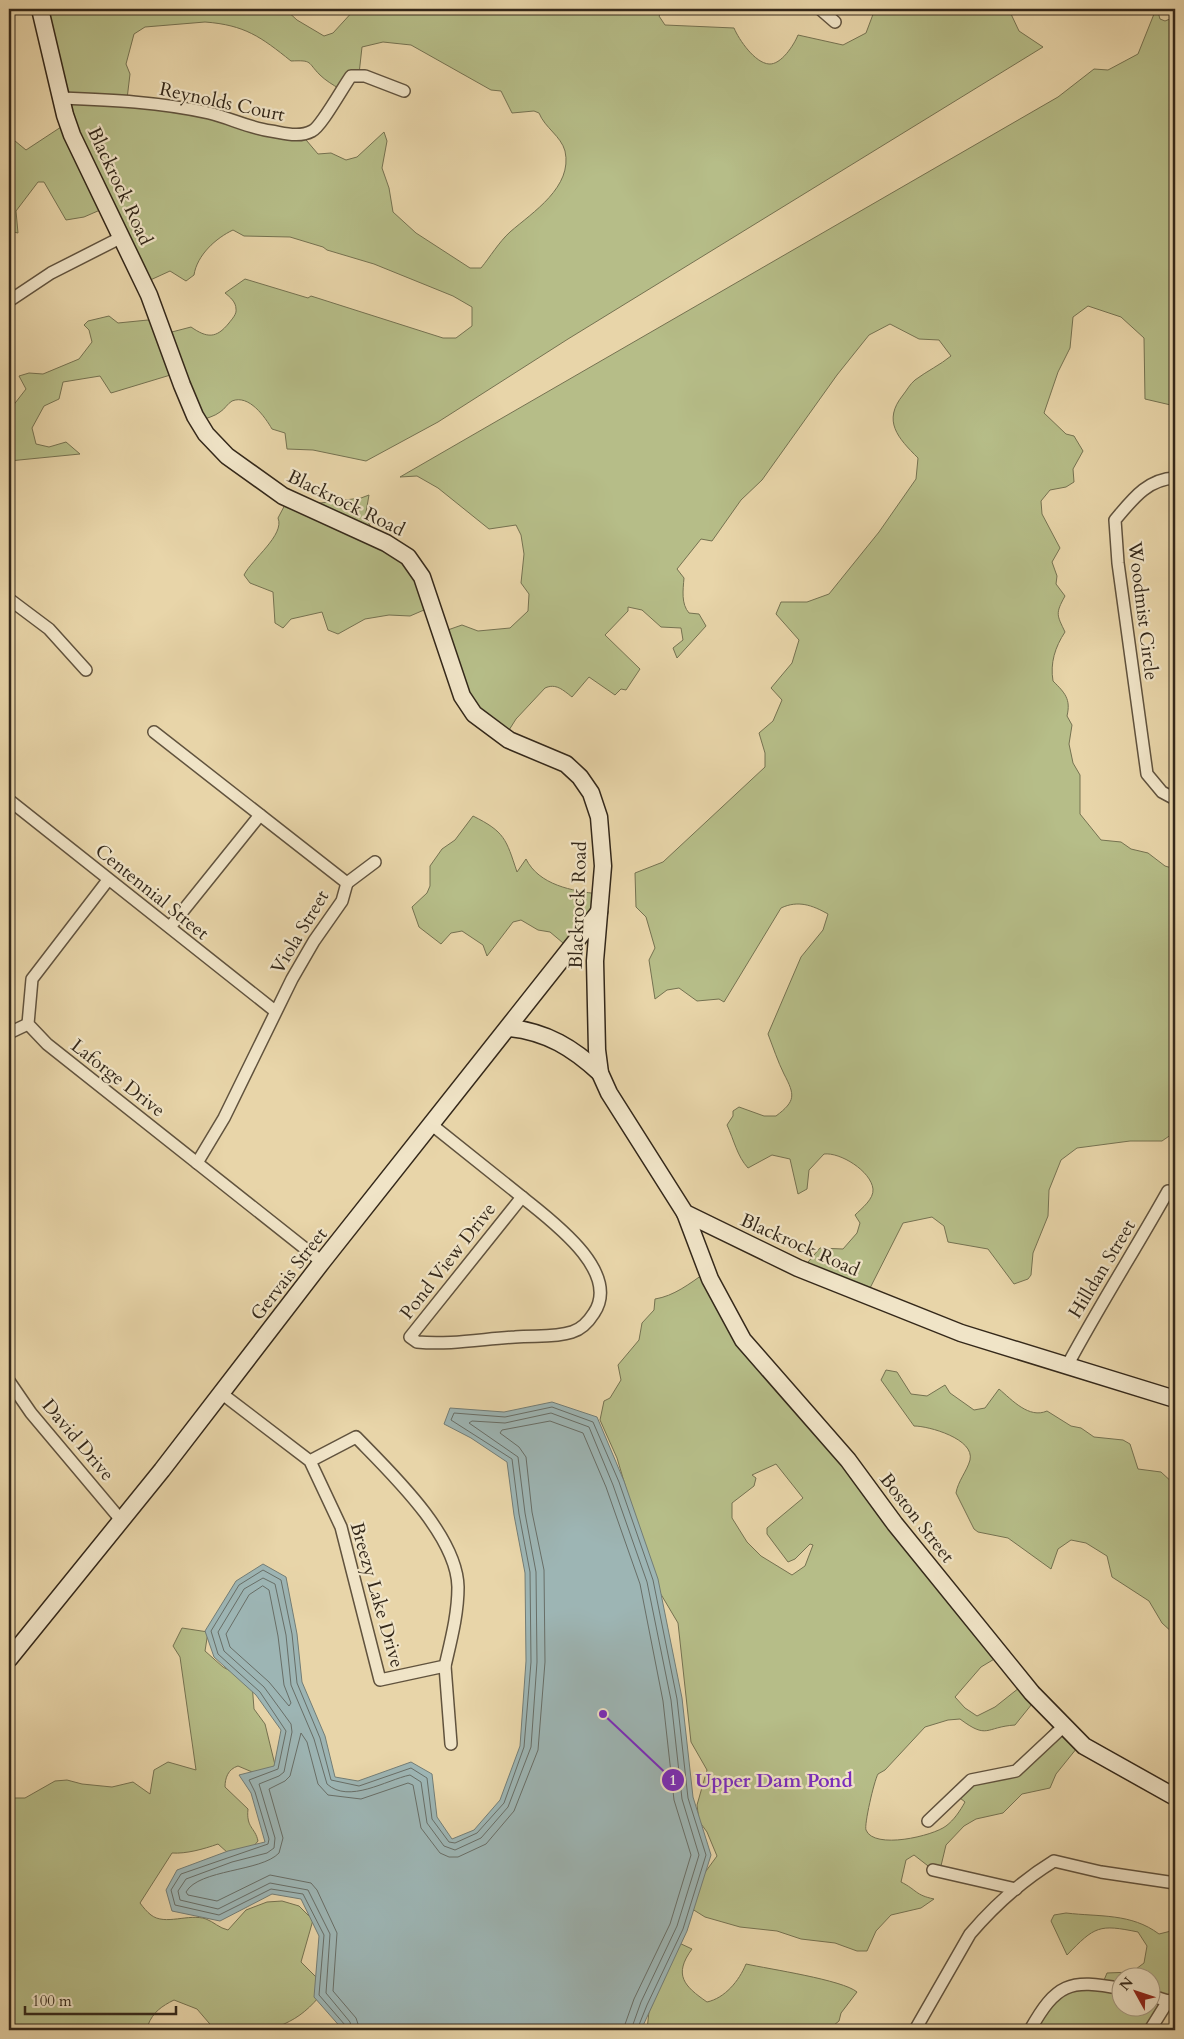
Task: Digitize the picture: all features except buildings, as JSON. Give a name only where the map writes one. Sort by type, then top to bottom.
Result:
[{"type":"street","name":"Blackrock Road","points":[[40,9],[62,98],[78,148],[99,187],[149,295],[195,416],[206,434],[233,461],[284,496],[386,543],[408,557],[422,577],[462,696],[474,714],[509,740],[566,764],[591,793],[599,817],[603,866],[595,961],[597,1050],[600,1073],[609,1093],[685,1213],[798,1268],[997,1346],[1175,1400]]},
{"type":"street","points":[[820,9],[835,22]]},
{"type":"street","name":"Reynolds Court","points":[[62,98],[118,100],[210,113],[261,130],[300,135],[314,131],[351,76],[365,76],[404,91]]},
{"type":"street","points":[[9,301],[51,273],[122,237]]},
{"type":"street","name":"Woodmist Circle","points":[[1175,478],[1162,478],[1148,486],[1136,495],[1115,520],[1118,563],[1147,774],[1162,792],[1175,799]]},
{"type":"street","points":[[9,599],[49,629],[86,670]]},
{"type":"street","name":"Viola Street","points":[[154,732],[347,883],[342,901],[314,941],[274,1011],[228,1110],[197,1163]]},
{"type":"street","name":"Centennial Street","points":[[9,800],[274,1011]]},
{"type":"street","points":[[170,927],[260,815]]},
{"type":"street","points":[[347,883],[375,862]]},
{"type":"street","points":[[9,1033],[28,1024],[32,979],[108,880]]},
{"type":"street","name":"Gervais Street","points":[[9,1659],[121,1520],[322,1262],[510,1028],[599,912]]},
{"type":"street","name":"Laforge Drive","points":[[28,1024],[46,1044],[322,1262]]},
{"type":"street","points":[[510,1028],[529,1030],[549,1037],[582,1057],[600,1073]]},
{"type":"street","name":"Pond View Drive","points":[[432,1125],[522,1197],[557,1225],[582,1250],[595,1272],[600,1291],[598,1307],[588,1322],[572,1332],[547,1336],[417,1342],[410,1337],[522,1197]]},
{"type":"street","name":"Hilldan Street","points":[[1068,1366],[1099,1305],[1137,1246],[1168,1191]]},
{"type":"street","name":"Boston Street","points":[[685,1213],[710,1279],[743,1340],[848,1460],[933,1572],[1026,1685],[1063,1727],[1090,1750],[1175,1797]]},
{"type":"street","name":"David Drive","points":[[9,1381],[31,1413],[121,1520]]},
{"type":"street","name":"Breezy Lake Drive","points":[[221,1393],[310,1461],[340,1527],[380,1680],[446,1666]]},
{"type":"street","points":[[310,1461],[356,1437],[394,1476],[431,1521],[452,1558],[458,1585],[456,1620],[446,1666],[452,1744]]},
{"type":"street","points":[[928,1822],[970,1780],[1016,1771],[1063,1727]]},
{"type":"street","points":[[915,2030],[970,1934],[1031,1875],[1054,1861],[1101,1872],[1175,1883]]},
{"type":"street","points":[[932,1870],[1016,1889]]},
{"type":"street","points":[[1030,2030],[1046,2002],[1063,1989],[1079,1983],[1112,1988]]},
{"type":"street","points":[[1150,2030],[1172,2000]]},
{"type":"green space","points":[[39,9],[285,9],[297,20],[324,36],[333,33],[355,9],[665,9],[659,16],[665,25],[734,28],[753,55],[758,60],[769,64],[782,58],[798,35],[843,45],[866,33],[875,9],[1000,9],[1011,14],[1019,31],[1043,47],[568,339],[438,422],[366,461],[313,450],[287,449],[285,433],[272,429],[256,408],[244,401],[232,401],[218,413],[202,420],[177,373],[111,393],[100,376],[63,382],[59,399],[44,406],[32,428],[36,444],[49,447],[66,442],[80,454],[9,461],[9,421],[12,407],[26,389],[19,376],[29,373],[43,374],[79,359],[92,342],[89,330],[84,325],[88,321],[109,316],[118,323],[158,319],[168,333],[191,327],[207,335],[215,334],[224,328],[236,313],[234,302],[225,293],[245,279],[308,298],[311,296],[443,338],[456,338],[472,326],[472,307],[453,296],[374,264],[290,237],[244,236],[233,230],[208,248],[199,261],[194,275],[186,281],[170,271],[146,282],[107,207],[84,217],[66,220],[44,182],[38,182],[16,211],[18,233],[9,231],[9,136],[26,150],[61,127],[66,106]],"holes":[[[205,22],[242,29],[252,34],[271,45],[291,61],[309,63],[322,77],[340,89],[359,74],[362,47],[383,42],[411,45],[491,90],[501,91],[512,113],[534,111],[539,113],[557,136],[565,151],[566,164],[563,176],[549,197],[506,236],[481,268],[470,268],[416,233],[393,212],[389,188],[382,168],[387,141],[384,132],[357,157],[346,160],[331,153],[318,154],[301,134],[127,99],[130,74],[126,64],[134,34],[145,27]]]},
{"type":"green space","points":[[1156,9],[1161,9],[1158,12],[1160,19],[1165,21],[1175,17],[1175,406],[1145,399],[1144,338],[1121,317],[1088,306],[1073,317],[1070,348],[1058,372],[1044,413],[1066,434],[1074,436],[1083,451],[1073,469],[1074,482],[1066,487],[1050,490],[1041,501],[1042,514],[1060,548],[1052,562],[1057,576],[1056,584],[1065,596],[1058,614],[1065,632],[1058,643],[1054,655],[1052,674],[1053,681],[1066,697],[1068,705],[1067,716],[1072,725],[1069,744],[1073,763],[1080,775],[1080,814],[1101,840],[1121,842],[1131,849],[1148,853],[1165,866],[1175,869],[1175,1132],[1162,1141],[1130,1141],[1077,1148],[1061,1160],[1049,1190],[1048,1216],[1033,1253],[1031,1275],[1028,1279],[1014,1284],[988,1249],[948,1242],[944,1226],[932,1217],[903,1223],[866,1296],[803,1268],[820,1248],[843,1249],[857,1233],[860,1223],[855,1215],[867,1203],[873,1193],[871,1182],[867,1176],[861,1169],[846,1159],[831,1154],[824,1154],[809,1170],[807,1189],[798,1194],[790,1159],[772,1155],[748,1168],[738,1153],[727,1125],[733,1116],[733,1111],[739,1107],[764,1116],[776,1116],[790,1102],[792,1093],[768,1034],[801,957],[823,930],[828,914],[816,908],[799,904],[781,908],[724,1002],[719,999],[697,1001],[679,988],[667,990],[655,999],[649,960],[655,948],[646,917],[636,907],[635,873],[663,862],[765,767],[765,753],[759,733],[773,721],[782,700],[771,688],[792,663],[799,640],[776,614],[781,602],[807,602],[829,594],[879,532],[916,479],[918,458],[904,443],[895,429],[894,413],[897,404],[913,382],[951,356],[939,340],[919,339],[890,324],[869,335],[837,375],[762,480],[741,500],[712,541],[701,539],[677,569],[684,578],[683,597],[686,609],[689,613],[699,614],[706,626],[677,658],[673,648],[683,640],[681,628],[661,627],[642,610],[628,607],[628,611],[605,635],[640,669],[626,690],[621,689],[615,695],[589,677],[572,697],[553,686],[545,688],[516,719],[504,738],[473,714],[442,632],[462,625],[478,631],[510,628],[528,611],[529,594],[521,583],[524,554],[521,535],[516,525],[489,529],[438,488],[417,476],[400,477],[1058,97],[1094,69],[1108,70],[1138,54]]},
{"type":"green space","points":[[369,495],[365,518],[381,541],[409,560],[431,607],[410,616],[389,615],[365,619],[338,634],[328,630],[322,612],[291,619],[283,628],[275,623],[273,592],[250,583],[244,575],[277,532],[278,518],[288,499],[304,505],[361,498]]},
{"type":"green space","points":[[473,816],[492,827],[503,838],[517,872],[526,859],[539,875],[548,881],[578,891],[599,894],[600,900],[569,948],[550,932],[538,930],[521,920],[513,922],[487,956],[483,945],[462,931],[451,933],[441,944],[419,927],[412,907],[427,893],[430,886],[430,866],[442,849],[455,840]]},
{"type":"green space","points":[[705,1273],[742,1339],[1001,1655],[981,1667],[955,1697],[965,1708],[977,1716],[995,1707],[1024,1684],[1036,1699],[1015,1725],[982,1731],[960,1719],[948,1720],[925,1727],[885,1770],[878,1774],[866,1820],[866,1830],[871,1836],[891,1840],[917,1837],[939,1830],[957,1815],[965,1802],[960,1798],[980,1778],[1022,1762],[1058,1721],[1081,1743],[1056,1774],[1050,1788],[1022,1794],[1003,1813],[976,1819],[964,1826],[946,1845],[940,1870],[932,1869],[914,1855],[906,1860],[901,1882],[919,1894],[934,1899],[921,1908],[891,1915],[876,1931],[867,1951],[857,1951],[835,1943],[801,1939],[777,1931],[740,1927],[705,1917],[689,1907],[695,1886],[717,1856],[707,1832],[699,1821],[697,1805],[707,1770],[691,1742],[678,1623],[659,1591],[651,1572],[617,1458],[600,1420],[604,1401],[610,1398],[621,1380],[618,1365],[639,1340],[642,1323],[654,1310],[655,1299],[675,1292]],"holes":[[[776,1464],[803,1498],[767,1528],[767,1534],[788,1562],[795,1559],[810,1544],[813,1545],[805,1566],[792,1575],[761,1556],[747,1542],[732,1518],[732,1503],[754,1486],[756,1478],[752,1475]]]},
{"type":"green space","points":[[886,1370],[897,1372],[911,1394],[927,1396],[945,1385],[950,1393],[974,1410],[985,1408],[999,1389],[1015,1403],[1027,1410],[1040,1413],[1047,1411],[1071,1426],[1081,1428],[1094,1437],[1123,1440],[1130,1444],[1138,1469],[1161,1472],[1175,1485],[1175,1635],[1162,1623],[1149,1601],[1112,1577],[1107,1556],[1086,1543],[1071,1540],[1058,1549],[1051,1569],[1008,1538],[978,1532],[974,1529],[956,1493],[970,1460],[970,1453],[965,1446],[950,1435],[930,1428],[914,1426],[881,1380]]},
{"type":"green space","points":[[182,1628],[208,1632],[205,1651],[223,1667],[252,1683],[254,1709],[265,1724],[276,1769],[264,1777],[238,1766],[232,1769],[226,1777],[225,1787],[248,1809],[249,1824],[257,1836],[258,1841],[247,1854],[228,1853],[218,1844],[195,1851],[172,1853],[140,1903],[150,1914],[157,1918],[170,1920],[192,1917],[206,1919],[228,1930],[246,1910],[267,1902],[282,1901],[299,1906],[313,1920],[301,1962],[320,1981],[319,1997],[300,2015],[277,2027],[276,2030],[215,2030],[197,2009],[174,2000],[155,2013],[148,2025],[150,2030],[9,2030],[9,1798],[25,1798],[55,1781],[67,1780],[82,1784],[112,1787],[133,1782],[150,1794],[154,1770],[168,1762],[196,1770],[180,1657],[173,1646]]},
{"type":"green space","points":[[1066,1913],[1115,1917],[1137,1922],[1159,1934],[1171,1931],[1175,1926],[1175,1998],[1162,2014],[1162,1966],[1140,1966],[1144,1963],[1147,1946],[1138,1932],[1114,1928],[1098,1930],[1084,1938],[1067,1955],[1051,1921],[1054,1915]]},
{"type":"green space","points":[[677,1942],[692,1949],[686,1958],[682,1973],[687,1985],[707,2002],[720,1997],[731,1988],[746,1964],[822,1979],[857,1992],[841,2013],[839,2021],[828,2030],[647,2030],[651,1992]]},
{"type":"green space","points":[[1107,1973],[1112,1973],[1112,2016],[1160,2016],[1149,2030],[1029,2030],[1064,1987],[1102,1985]]},
{"type":"water","points":[[552,1402],[597,1417],[624,1481],[658,1579],[682,1698],[693,1797],[711,1855],[687,1931],[641,2030],[343,2030],[314,1997],[319,1936],[301,1899],[272,1894],[220,1921],[172,1911],[166,1890],[177,1870],[228,1851],[265,1842],[251,1793],[239,1775],[274,1766],[281,1730],[256,1695],[214,1657],[205,1631],[236,1581],[263,1564],[286,1577],[297,1634],[302,1682],[325,1736],[335,1777],[358,1781],[411,1762],[432,1774],[437,1817],[452,1839],[474,1830],[500,1800],[520,1746],[526,1661],[525,1573],[514,1515],[507,1462],[471,1438],[444,1424],[450,1408],[504,1412]]},
{"type":"place","name":"Upper Dam Pond","points":[[603,1714]]}]
